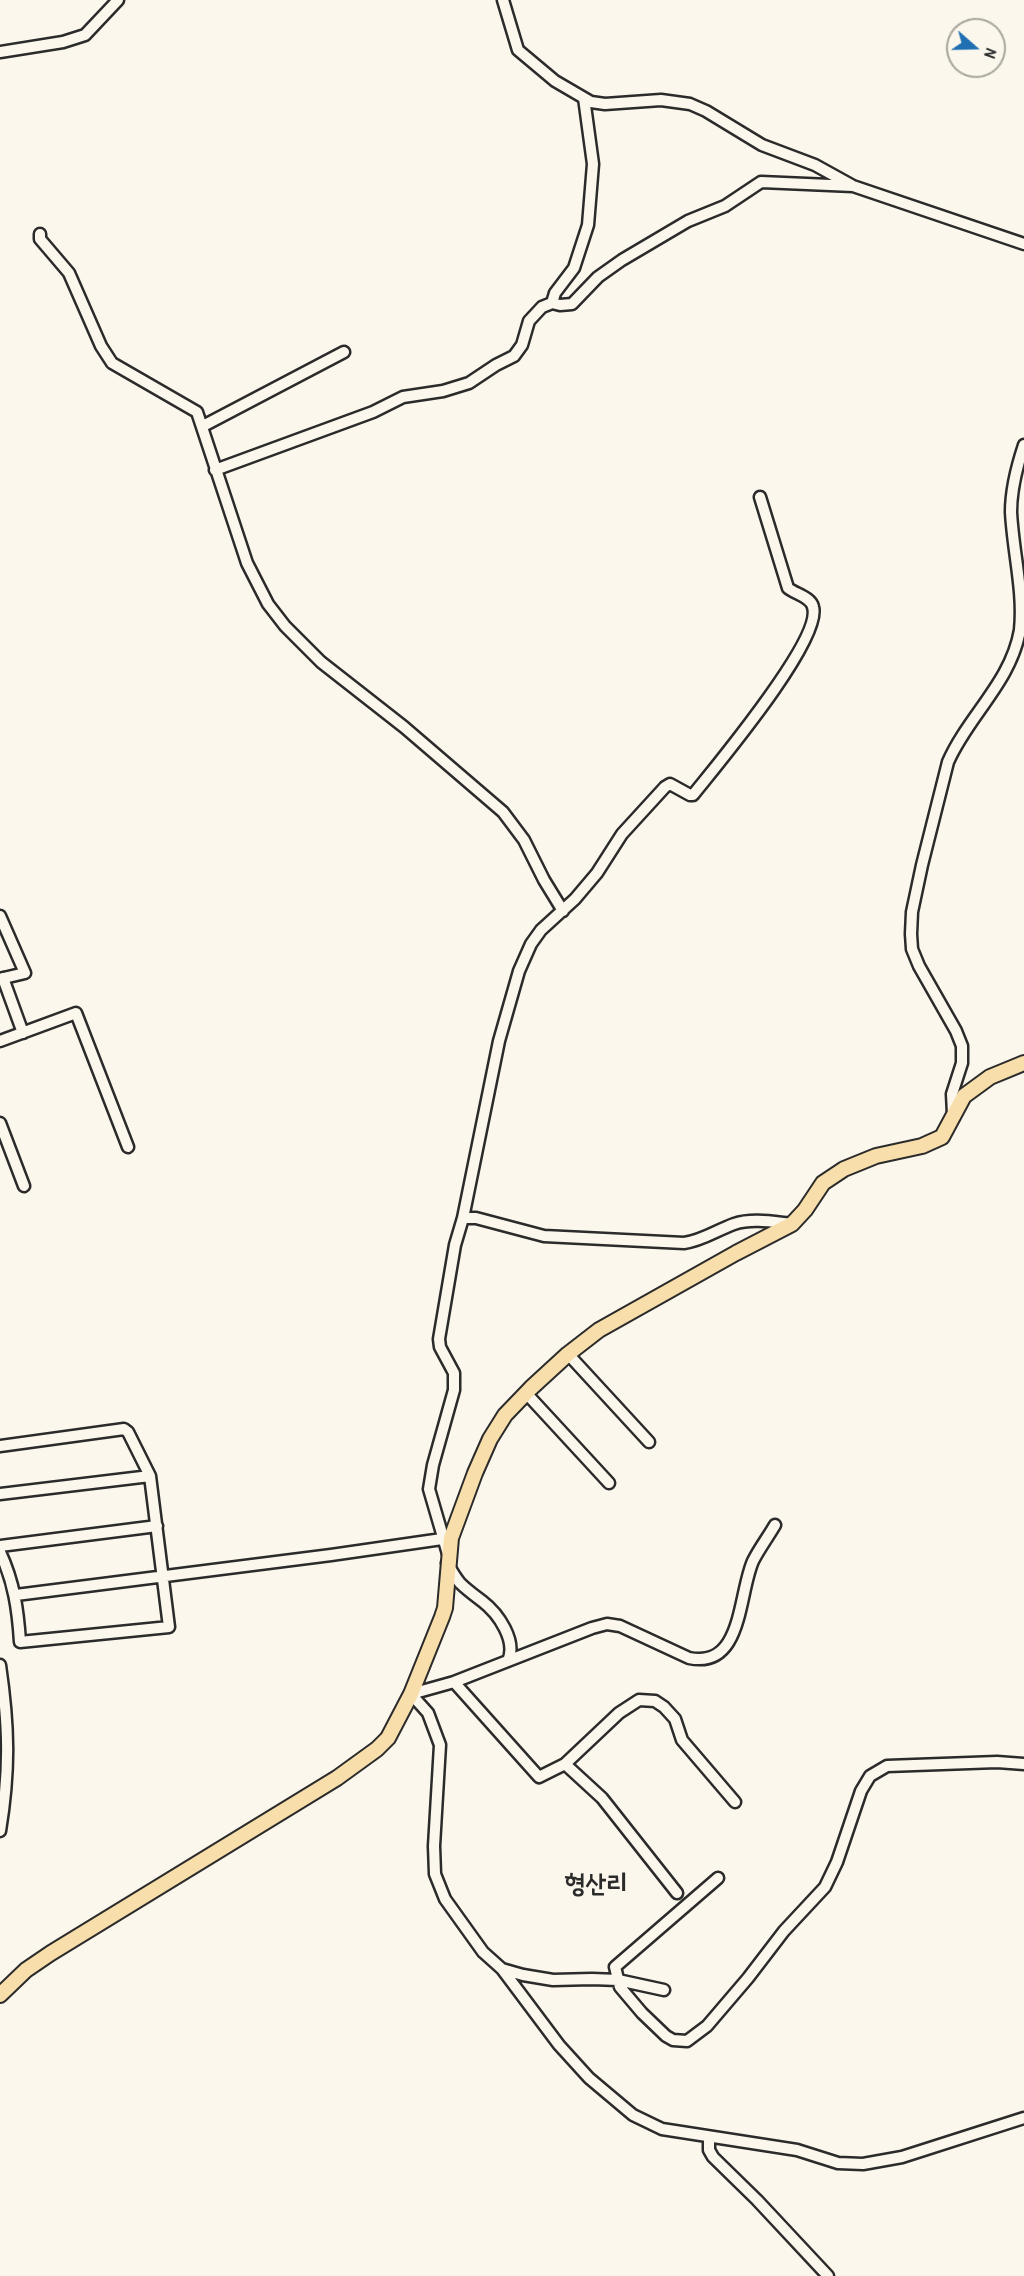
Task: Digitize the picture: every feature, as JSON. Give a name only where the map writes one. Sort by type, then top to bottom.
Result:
[{"type":"main road","points":[[0,1995],[27,1970],[97,1923],[356,1764],[388,1738],[411,1694],[445,1608],[448,1558],[453,1529],[490,1439],[505,1415],[568,1354],[621,1317],[792,1224],[805,1210],[818,1189],[844,1169],[876,1156],[922,1146],[935,1140],[946,1132],[964,1096],[981,1083],[1024,1063]]},
{"type":"street","points":[[0,52],[63,42],[85,35],[118,0]]},
{"type":"street","points":[[503,0],[519,50],[549,76],[584,98],[597,104],[662,100],[690,104],[706,111],[762,145],[815,165],[853,186],[1024,244]]},
{"type":"street","points":[[552,303],[555,293],[566,281],[577,261],[585,240],[590,213],[593,164],[584,98]]},
{"type":"street","points":[[215,470],[373,412],[403,397],[443,391],[469,383],[514,356],[522,345],[529,321],[542,307],[552,303],[572,304],[598,277],[622,260],[688,221],[725,206],[761,182],[853,186]]},
{"type":"street","points":[[40,234],[40,239],[69,273],[101,346],[112,363],[197,412],[247,563],[268,604],[301,643],[321,662],[404,727],[503,812],[524,840],[544,880],[563,910]]},
{"type":"street","points":[[202,426],[344,352]]},
{"type":"street","points":[[953,1114],[952,1094],[962,1063],[962,1046],[915,957],[911,942],[912,918],[948,762],[954,749],[999,683],[1020,633],[1023,607],[1011,509],[1013,489],[1024,445]]},
{"type":"street","points":[[508,1661],[512,1651],[509,1638],[496,1616],[484,1602],[458,1581],[442,1539],[429,1489],[454,1390],[454,1373],[440,1347],[439,1339],[455,1245],[463,1218],[499,1041],[513,990],[531,944],[541,930],[597,873],[622,834],[665,787],[670,784],[693,795],[774,688],[804,644],[814,620],[813,607],[809,601],[788,588],[760,498]]},
{"type":"street","points":[[0,916],[25,973],[2,979],[23,1033]]},
{"type":"street","points":[[0,1041],[76,1013],[128,1146]]},
{"type":"street","points":[[0,1123],[24,1186]]},
{"type":"street","points":[[463,1218],[476,1218],[544,1236],[684,1243],[701,1239],[740,1223],[792,1224]]},
{"type":"street","points":[[568,1354],[649,1442]]},
{"type":"street","points":[[526,1393],[609,1483]]},
{"type":"street","points":[[0,1446],[124,1429],[128,1432],[150,1476],[169,1627],[20,1642],[16,1595],[9,1571],[0,1552]]},
{"type":"street","points":[[0,1494],[150,1476]]},
{"type":"street","points":[[775,1525],[753,1562],[729,1644],[711,1658],[699,1660],[689,1658],[620,1626],[607,1624],[454,1682],[411,1694],[428,1713],[440,1745],[434,1846],[435,1874],[445,1899],[483,1952],[502,1969],[578,2067],[633,2115],[654,2126],[797,2150],[838,2163],[863,2164],[902,2157],[1024,2118]]},
{"type":"street","points":[[0,1546],[157,1526]]},
{"type":"street","points":[[16,1595],[442,1539]]},
{"type":"street","points":[[0,1665],[6,1706],[9,1756],[0,1831]]},
{"type":"street","points":[[454,1682],[539,1777],[565,1764],[619,1713],[639,1700],[655,1701],[675,1719],[682,1740],[735,1802]]},
{"type":"street","points":[[718,1878],[615,1967],[620,1986],[642,2013],[673,2040],[687,2042],[707,2026],[784,1931],[825,1887],[837,1862],[861,1791],[870,1776],[887,1766],[997,1762],[1024,1764]]},
{"type":"street","points":[[565,1764],[602,1798],[677,1893]]},
{"type":"street","points":[[502,1969],[553,1980],[618,1980],[664,1990]]},
{"type":"street","points":[[709,2137],[709,2150],[713,2157],[828,2276]]},
{"type":"district","name":"형산리","points":[[596,1885]]}]
